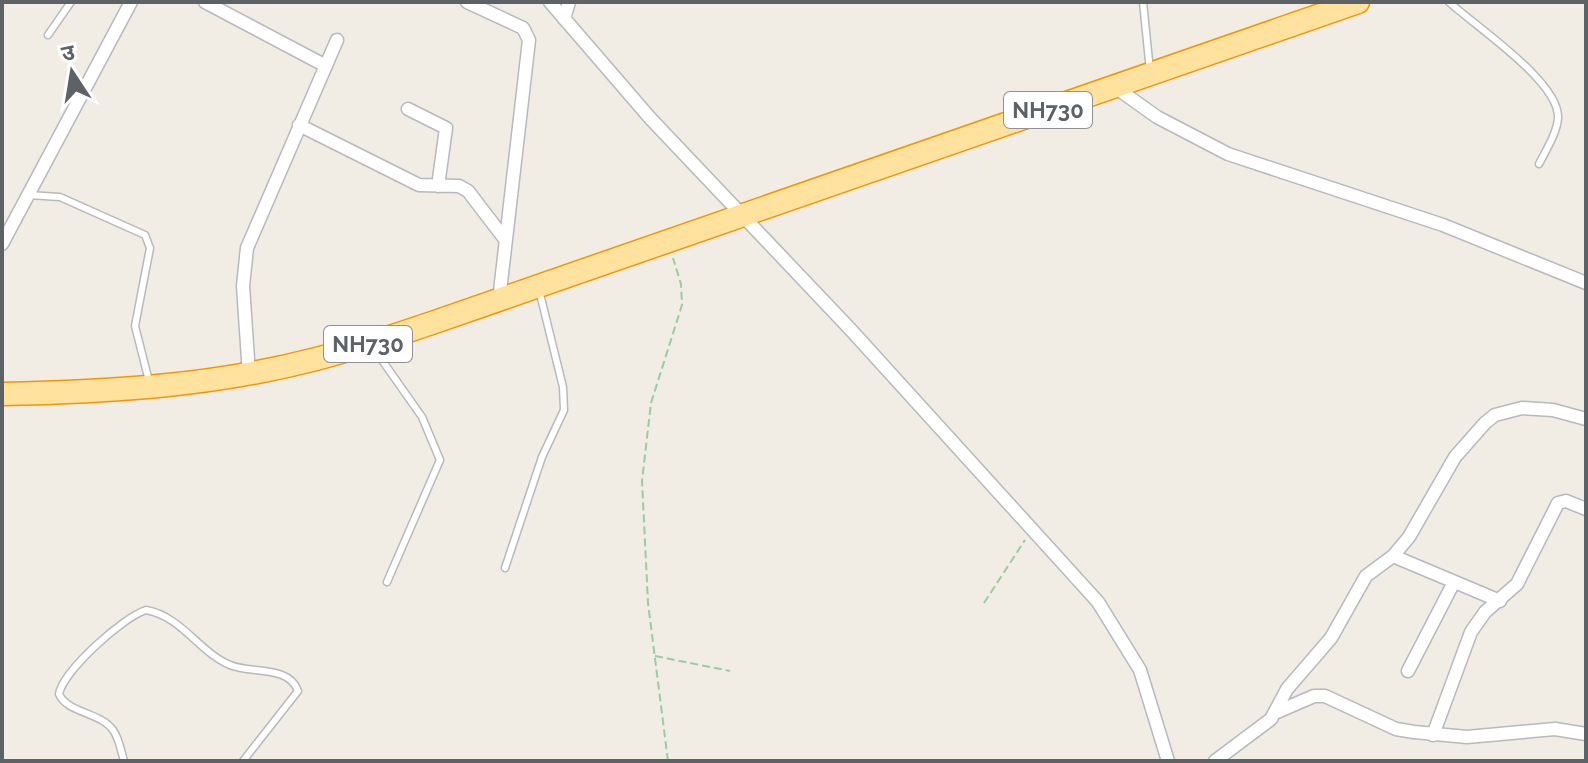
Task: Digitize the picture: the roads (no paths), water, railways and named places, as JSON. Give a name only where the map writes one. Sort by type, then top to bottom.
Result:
[{"type":"highway","name":"NH730","points":[[2,394],[151,387],[249,374],[370,343],[1358,2]]},
{"type":"street","points":[[2,244],[131,2]]},
{"type":"street","points":[[205,2],[326,66]]},
{"type":"street","points":[[467,2],[523,28],[529,40],[499,300]]},
{"type":"street","points":[[550,2],[733,218],[1110,616],[1144,680],[1168,761]]},
{"type":"street","points":[[564,19],[569,2]]},
{"type":"street","points":[[249,374],[243,286],[247,248],[337,40]]},
{"type":"street","points":[[1115,87],[1157,117],[1228,154],[1443,225],[1586,283]]},
{"type":"street","points":[[408,109],[446,128],[438,186]]},
{"type":"street","points":[[299,125],[407,180],[438,186],[459,186],[468,191],[504,238]]},
{"type":"street","points":[[1215,761],[1263,727],[1277,712],[1287,689],[1331,638],[1366,576],[1393,556],[1422,518],[1455,457],[1471,436],[1495,415],[1537,408],[1586,419]]},
{"type":"street","points":[[1433,735],[1471,632],[1485,612],[1517,584],[1558,503],[1566,501],[1586,509]]},
{"type":"street","points":[[1393,556],[1500,601]]},
{"type":"street","points":[[1408,671],[1454,582]]},
{"type":"street","points":[[1277,712],[1314,696],[1325,696],[1396,729],[1433,735],[1493,736],[1555,729],[1586,734]]},
{"type":"lane","points":[[48,35],[71,2]]},
{"type":"lane","points":[[1143,2],[1150,74]]},
{"type":"lane","points":[[1449,2],[1533,72],[1555,101],[1558,117],[1539,164]]},
{"type":"lane","points":[[28,195],[60,197],[145,235],[150,248],[135,326],[151,387]]},
{"type":"lane","points":[[505,568],[542,457],[564,410],[563,387],[538,286]]},
{"type":"lane","points":[[370,343],[413,402],[434,441],[440,460],[387,582]]},
{"type":"lane","points":[[124,761],[113,730],[95,715],[62,700],[59,694],[65,680],[83,660],[127,620],[146,610],[170,620],[216,658],[230,665],[279,674],[296,686],[296,697],[243,761]]}]
